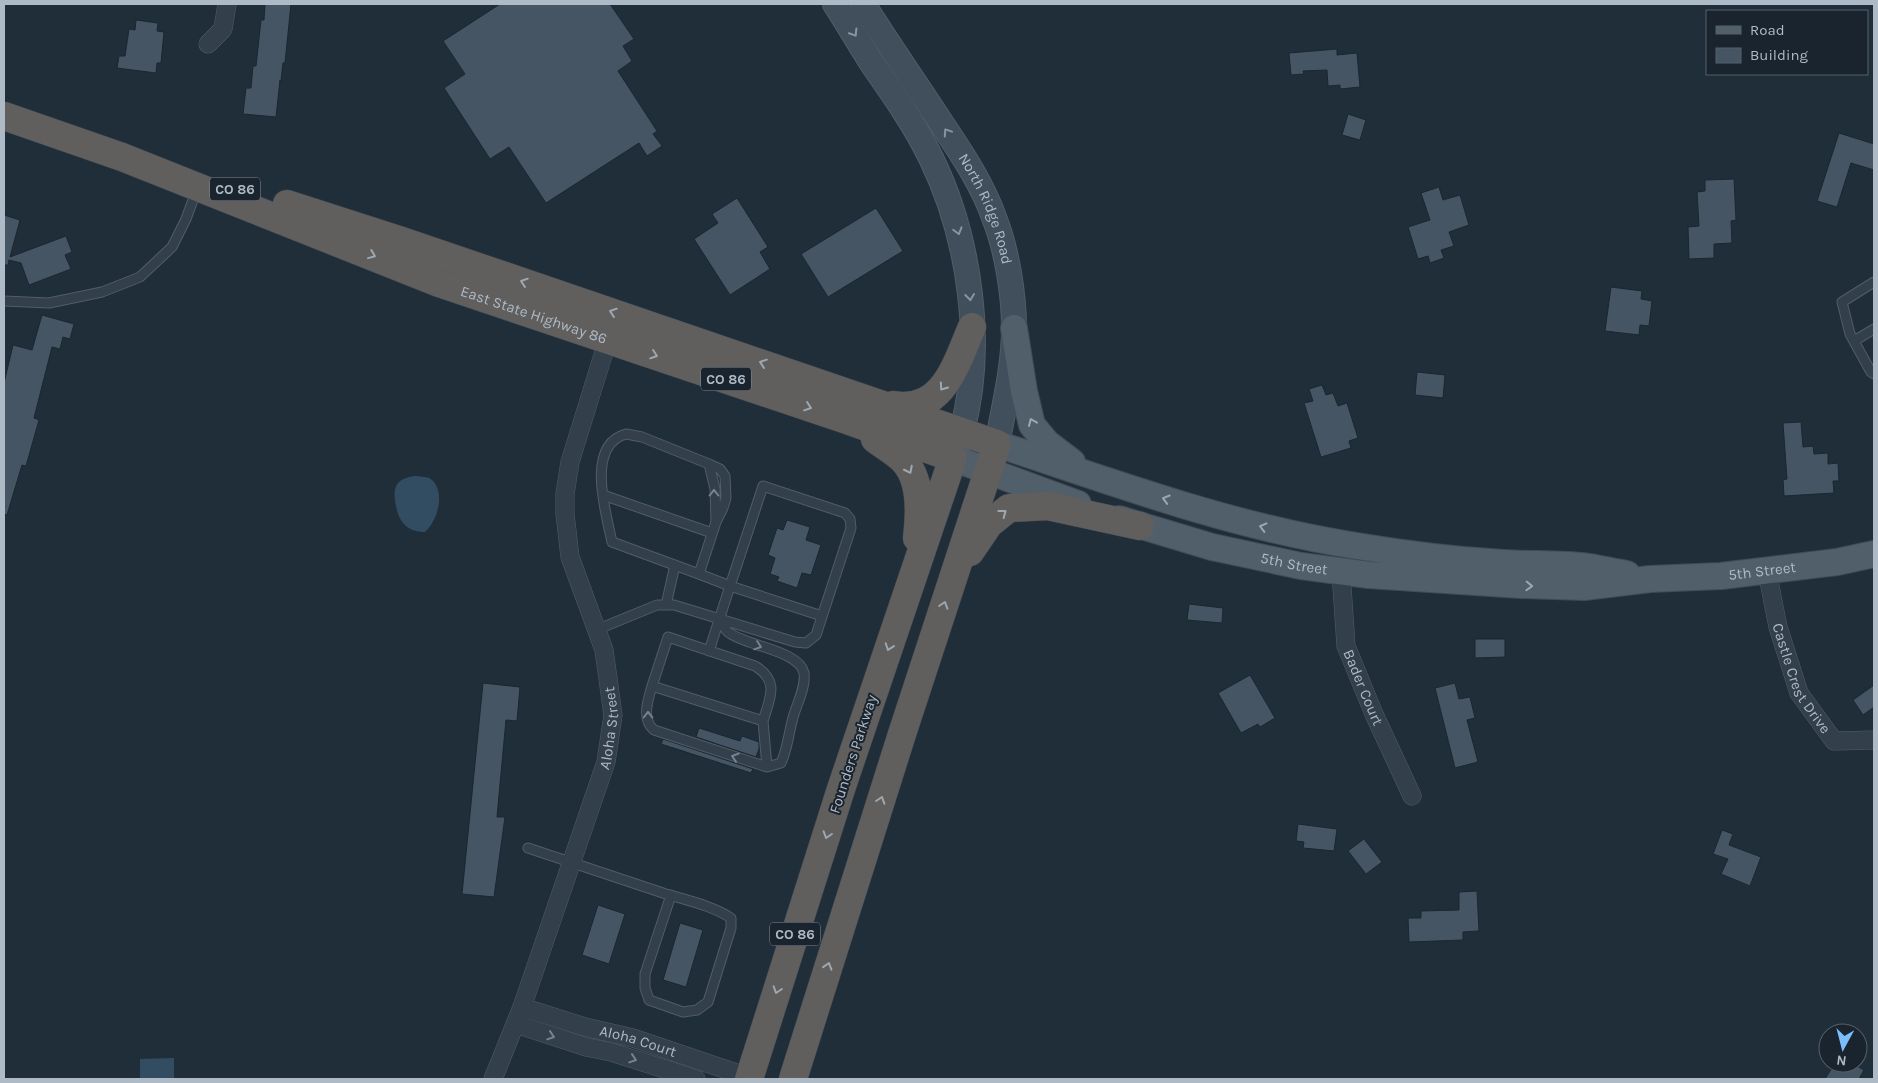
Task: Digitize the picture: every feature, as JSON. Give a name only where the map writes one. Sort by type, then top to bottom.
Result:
[{"type":"highway","name":"East State Highway 86","points":[[4,116],[122,157],[438,283],[608,339],[851,408],[962,431]]},
{"type":"highway","name":"East State Highway 86","points":[[122,157],[348,222],[851,408],[953,458]]},
{"type":"highway","points":[[851,408],[911,406],[929,400],[942,390],[946,384],[972,327]]},
{"type":"highway","name":"CO 86","points":[[851,408],[904,460],[910,469],[916,486],[919,504],[918,524],[915,551],[904,601]]},
{"type":"highway","name":"5th Street","points":[[962,431],[997,444]]},
{"type":"highway","name":"CO 86","points":[[793,1079],[875,817],[997,444]]},
{"type":"highway","name":"Founders Parkway","points":[[751,1079],[842,789],[953,458]]},
{"type":"highway","points":[[953,579],[988,524],[1009,508],[1048,506],[1140,526]]},
{"type":"main road","name":"North Ridge Road","points":[[835,4],[907,114],[932,159],[950,206],[964,254],[972,327],[971,378],[967,413],[962,431]]},
{"type":"main road","name":"North Ridge Road","points":[[862,4],[964,158],[986,198],[1006,254],[1014,328],[1009,379],[997,444]]},
{"type":"main road","points":[[1014,328],[1032,424],[1047,443],[1093,477]]},
{"type":"main road","name":"Founders Parkway","points":[[953,458],[962,431]]},
{"type":"main road","name":"5th Street","points":[[997,444],[1093,477],[1230,519],[1290,534],[1428,555],[1501,563],[1588,567],[1650,579]]},
{"type":"main road","name":"5th Street","points":[[953,458],[1140,526],[1212,547],[1301,566],[1341,572],[1521,585],[1584,587],[1650,579],[1721,576],[1767,571],[1837,562],[1874,554]]},
{"type":"main road","points":[[1106,514],[1296,551],[1323,550],[1334,541]]},
{"type":"main road","points":[[1341,572],[1344,566],[1358,562],[1470,571],[1496,571],[1546,565]]},
{"type":"street","points":[[208,44],[224,30],[227,4]]},
{"type":"street","name":"Aloha Street","points":[[493,1079],[522,1008],[606,762],[613,714],[604,650],[570,557],[565,514],[565,494],[570,462],[608,339]]},
{"type":"street","name":"Castle Crest Drive","points":[[1767,571],[1778,628],[1798,693],[1834,741],[1874,740]]},
{"type":"street","name":"Bader Court","points":[[1341,572],[1346,646],[1374,714],[1412,796]]},
{"type":"street","name":"Aloha Court","points":[[522,1008],[585,1027],[633,1038],[751,1079]]},
{"type":"street","name":"Aloha Court","points":[[516,1024],[586,1047],[611,1052],[696,1079]]},
{"type":"lane","points":[[4,301],[49,303],[102,292],[140,277],[172,247],[186,219],[198,187]]},
{"type":"lane","points":[[1874,282],[1842,302],[1850,334],[1871,372],[1874,374]]},
{"type":"lane","points":[[1854,341],[1874,329]]},
{"type":"lane","points":[[699,574],[712,533],[723,508],[726,487],[725,476],[720,469],[642,438],[626,434],[616,437],[606,450],[600,477],[612,542],[730,586],[822,616]]},
{"type":"lane","points":[[596,630],[657,605],[674,605],[719,619],[795,642],[806,643],[816,635],[851,528],[850,519],[845,513],[763,486],[719,619],[709,650]]},
{"type":"lane","points":[[603,495],[712,533]]},
{"type":"lane","points":[[666,605],[675,565]]},
{"type":"lane","points":[[719,619],[727,631],[739,639],[786,655],[798,663],[804,673],[803,686],[788,733],[781,763],[767,767],[654,730],[648,726],[646,719],[648,700],[668,637],[709,650],[755,666],[763,671],[768,678],[772,694],[763,721],[767,767]]},
{"type":"lane","points":[[652,686],[763,721]]},
{"type":"lane","points":[[528,848],[671,895],[731,918],[730,928],[708,1002],[697,1010],[683,1012],[649,1000],[646,988],[645,974],[671,895]]},
{"type":"water","points":[[416,476],[432,480],[439,492],[436,515],[425,532],[409,528],[397,512],[395,489],[397,485],[404,479]]},
{"type":"water","points":[[174,1058],[174,1079],[140,1079],[140,1059]]},
{"type":"building","points":[[265,4],[291,4],[285,63],[283,63],[280,80],[276,117],[243,114],[246,88],[251,88],[253,66],[256,66],[261,20],[264,20]]},
{"type":"building","points":[[500,4],[610,4],[634,39],[623,46],[632,61],[618,71],[657,131],[653,134],[662,146],[647,156],[639,143],[546,203],[509,147],[490,159],[444,88],[465,74],[443,41]]},
{"type":"building","points":[[136,20],[158,23],[157,31],[164,32],[161,63],[157,63],[156,73],[117,68],[119,56],[125,56],[129,29],[135,30]]},
{"type":"building","points":[[1337,49],[1337,55],[1357,53],[1360,87],[1340,89],[1340,85],[1328,86],[1327,70],[1303,71],[1304,74],[1291,75],[1289,53]]},
{"type":"building","points":[[1348,114],[1366,120],[1360,140],[1342,135]]},
{"type":"building","points":[[1839,133],[1874,144],[1874,170],[1851,163],[1837,207],[1817,201]]},
{"type":"building","points":[[1734,179],[1736,220],[1731,221],[1732,243],[1714,244],[1714,258],[1689,259],[1688,227],[1699,226],[1697,192],[1705,191],[1705,180]]},
{"type":"building","points":[[1439,187],[1443,200],[1460,195],[1469,225],[1449,232],[1454,246],[1441,250],[1444,258],[1430,263],[1428,256],[1418,259],[1408,227],[1430,220],[1421,193]]},
{"type":"building","points":[[737,198],[768,247],[760,252],[770,269],[730,295],[694,239],[718,223],[712,214]]},
{"type":"building","points":[[876,208],[903,251],[828,297],[801,254]]},
{"type":"building","points":[[4,215],[20,220],[10,257],[66,236],[72,252],[65,255],[71,269],[29,285],[21,263],[9,260],[8,265],[4,265]]},
{"type":"building","points":[[1611,287],[1642,291],[1641,299],[1652,301],[1649,326],[1640,325],[1639,335],[1605,331]]},
{"type":"building","points":[[42,315],[74,324],[70,339],[63,337],[60,349],[52,347],[34,418],[39,420],[26,466],[22,465],[7,515],[4,514],[4,383],[13,345],[32,350]]},
{"type":"building","points":[[1417,372],[1445,375],[1443,398],[1415,395]]},
{"type":"building","points":[[1322,385],[1326,395],[1333,393],[1338,406],[1347,403],[1358,438],[1349,441],[1351,448],[1321,457],[1304,403],[1313,401],[1309,389]]},
{"type":"building","points":[[1801,422],[1803,447],[1813,446],[1814,454],[1828,453],[1828,464],[1838,463],[1839,481],[1833,481],[1834,493],[1784,496],[1783,480],[1787,479],[1783,423]]},
{"type":"building","points":[[787,520],[810,527],[806,540],[821,545],[811,575],[802,573],[797,588],[777,581],[779,577],[770,574],[775,558],[768,555],[777,528],[783,530]]},
{"type":"building","points":[[1189,604],[1223,608],[1222,623],[1187,620]]},
{"type":"building","points":[[1475,639],[1505,639],[1505,657],[1475,658]]},
{"type":"building","points":[[1250,675],[1275,718],[1260,727],[1258,724],[1241,733],[1218,693]]},
{"type":"building","points":[[483,683],[520,687],[517,721],[506,720],[497,817],[505,817],[494,897],[462,894]]},
{"type":"building","points":[[1455,683],[1459,699],[1470,697],[1475,718],[1467,720],[1478,762],[1455,768],[1435,688]]},
{"type":"building","points":[[1874,685],[1874,707],[1863,715],[1853,700]]},
{"type":"building","points":[[699,728],[740,741],[742,736],[759,742],[756,757],[696,737]]},
{"type":"building","points":[[663,739],[753,769],[751,773],[661,744]]},
{"type":"building","points":[[1298,824],[1337,829],[1334,851],[1303,848],[1304,842],[1296,841]]},
{"type":"building","points":[[1722,830],[1733,834],[1729,845],[1761,857],[1750,886],[1721,874],[1728,859],[1713,854]]},
{"type":"building","points":[[1364,839],[1382,862],[1366,874],[1348,851]]},
{"type":"building","points":[[1477,891],[1479,931],[1463,932],[1463,940],[1409,942],[1408,918],[1421,918],[1421,911],[1459,910],[1459,892]]},
{"type":"building","points":[[598,905],[625,914],[609,964],[582,955]]},
{"type":"building","points":[[680,923],[703,930],[686,987],[663,980]]},
{"type":"building","points":[[1829,1073],[1862,1073],[1859,1079],[1825,1079]]}]
